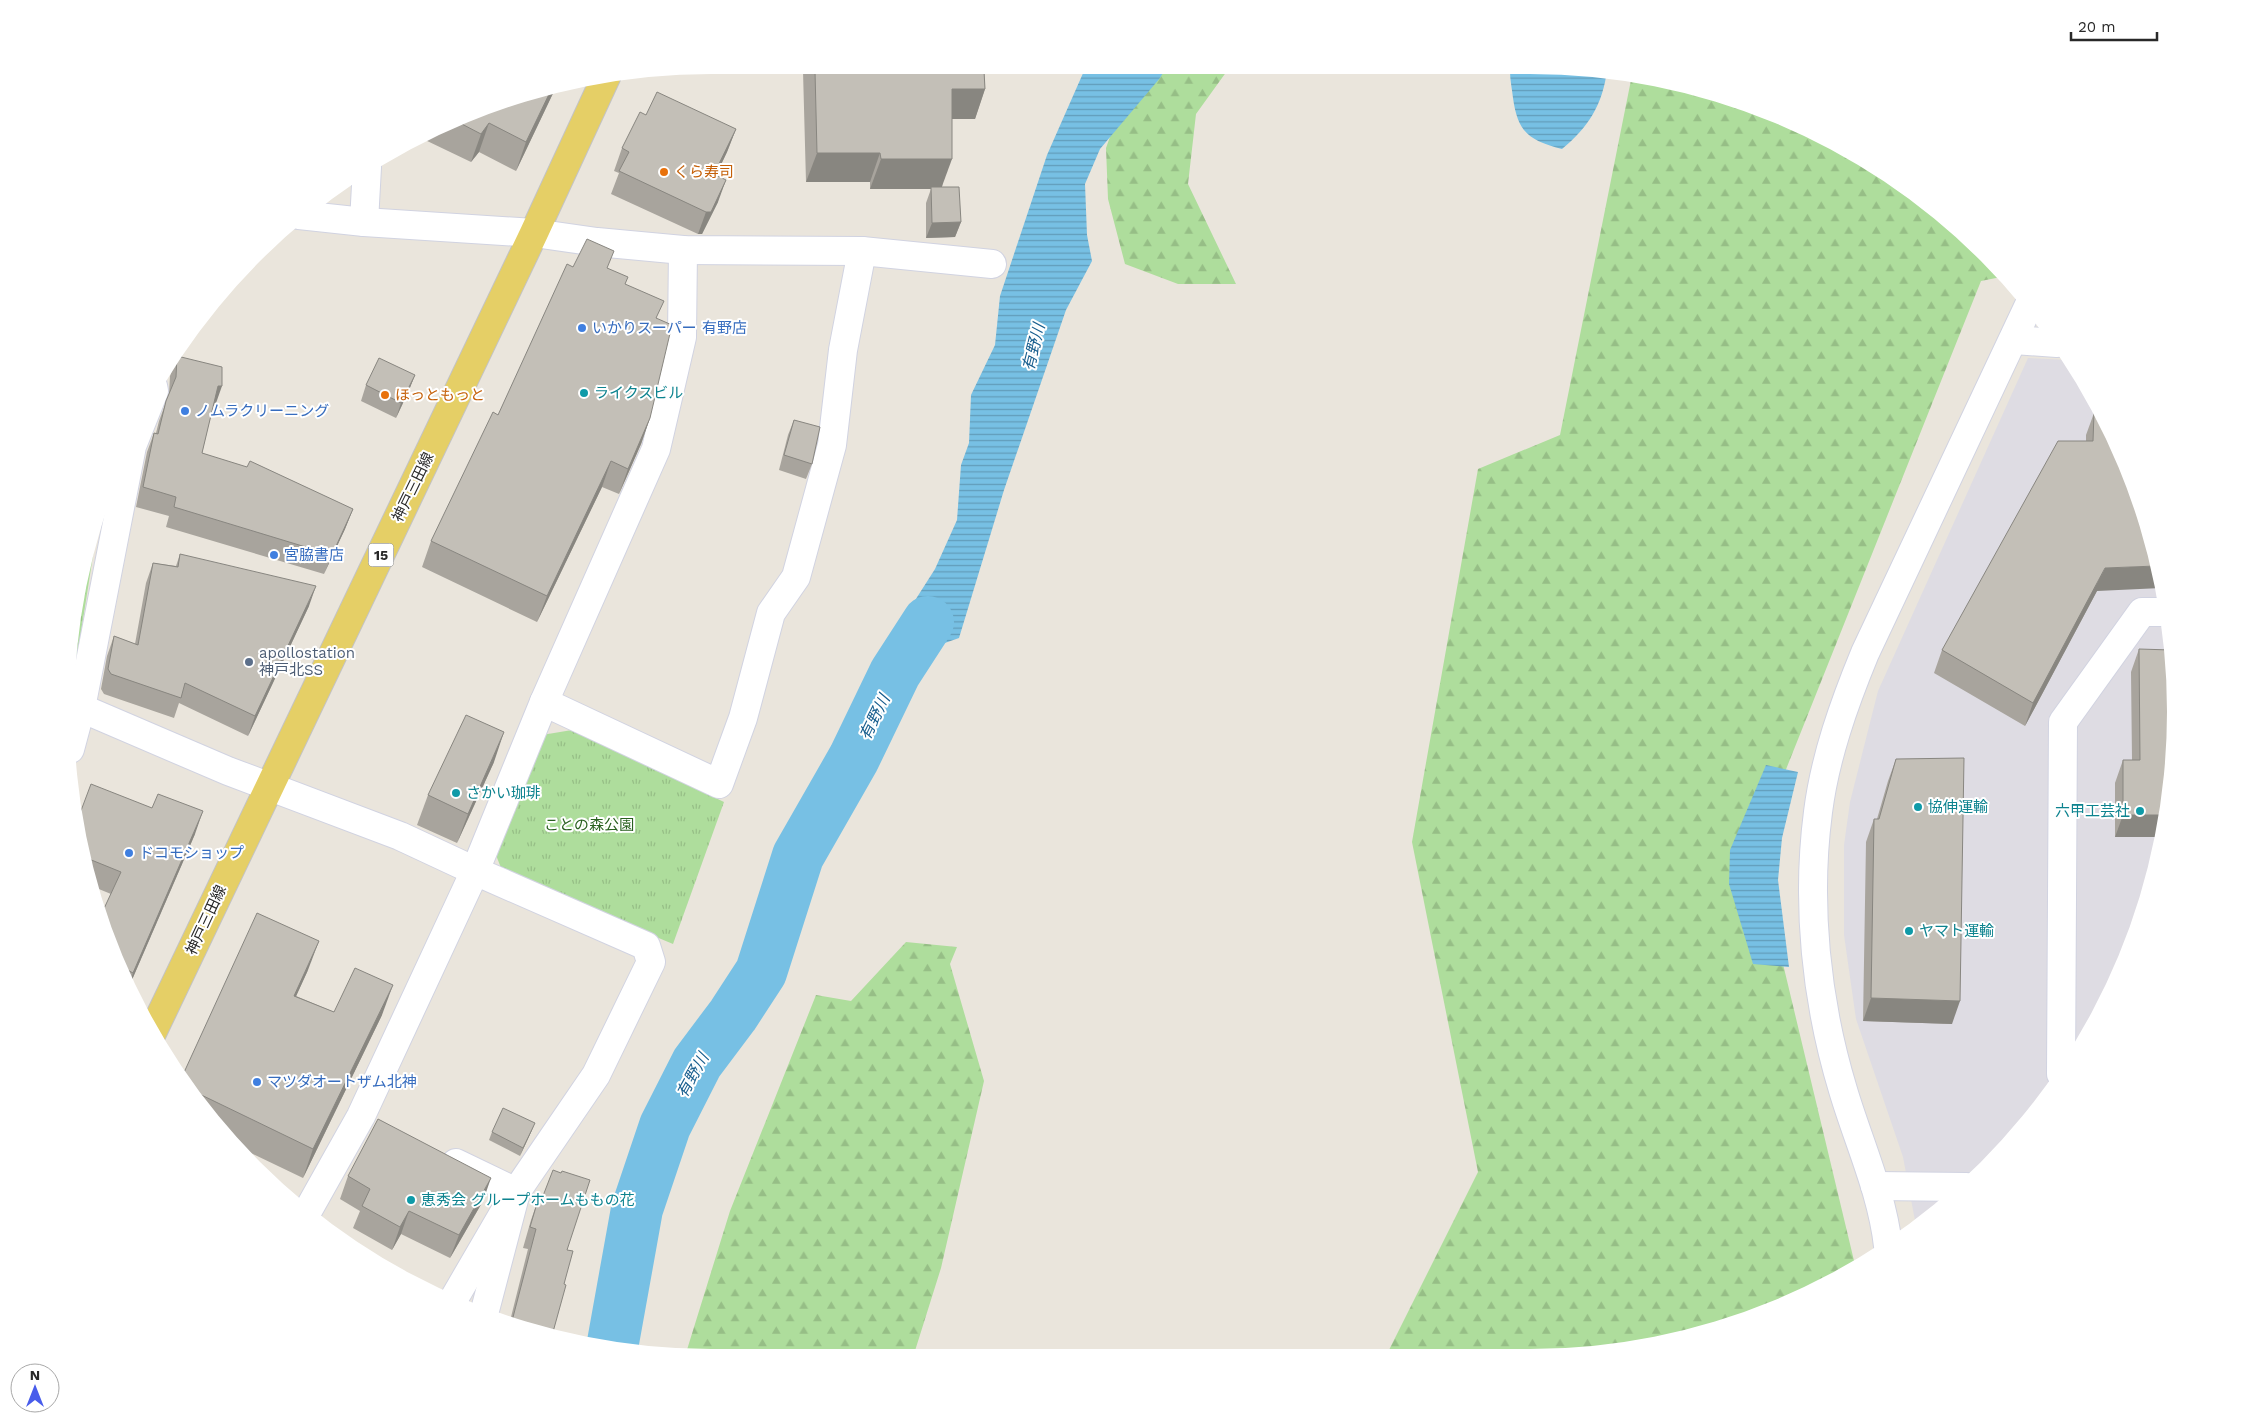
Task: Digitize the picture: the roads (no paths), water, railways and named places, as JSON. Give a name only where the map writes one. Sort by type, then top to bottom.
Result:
[{"type":"main road","name":"神戸三田線","points":[[156,1024],[534,233],[603,83]]},
{"type":"street","points":[[364,222],[367,175]]},
{"type":"street","points":[[310,216],[364,222],[534,233],[597,242],[683,250],[862,251],[992,264]]},
{"type":"street","points":[[310,1207],[360,1116],[475,871],[544,702],[656,449],[682,337],[683,250]]},
{"type":"street","points":[[544,702],[728,788],[743,718],[770,613],[796,577],[832,445],[843,350],[862,251]]},
{"type":"street","points":[[1887,1240],[1875,1186],[1842,1090],[1828,1035],[1818,975],[1813,923],[1818,812],[1828,758],[1840,716],[1865,653],[2027,313]]},
{"type":"street","points":[[2014,340],[2049,342]]},
{"type":"street","points":[[74,703],[132,445]]},
{"type":"street","points":[[2061,1064],[2064,722],[2142,612],[2159,612]]},
{"type":"street","points":[[74,708],[400,836],[646,946],[651,962],[596,1075],[516,1192],[456,1296]]},
{"type":"street","points":[[360,1116],[386,1129]]},
{"type":"street","points":[[430,1150],[516,1192]]},
{"type":"street","points":[[1875,1186],[1954,1187]]},
{"type":"street","points":[[486,1308],[516,1192]]},
{"type":"water","points":[[1083,74],[1162,74],[1100,149],[1085,184],[1087,235],[1092,261],[1066,310],[1004,490],[959,638],[942,644],[927,661],[908,693],[875,676],[887,640],[891,638],[935,569],[957,520],[961,465],[969,443],[971,395],[995,345],[1000,296],[1047,155]]},
{"type":"water","points":[[1510,74],[1571,75],[1606,78],[1598,104],[1587,124],[1562,149],[1533,138],[1522,127],[1515,110]]},
{"type":"water","points":[[1766,765],[1798,772],[1782,838],[1778,880],[1789,967],[1753,964],[1729,884],[1730,850]]},
{"type":"waterway","name":"有野川","points":[[613,1341],[637,1209],[665,1126],[697,1063],[733,1015],[761,972],[798,856],[854,758],[895,673],[928,622]]},
{"type":"place","name":"くら寿司","points":[[664,172]]},
{"type":"place","name":"いかりスーパー 有野店","points":[[582,328]]},
{"type":"place","name":"ライクスビル","points":[[584,393]]},
{"type":"place","name":"ほっともっと","points":[[385,395]]},
{"type":"place","name":"ノムラクリーニング","points":[[185,411]]},
{"type":"place","name":"宮脇書店","points":[[274,555]]},
{"type":"place","name":"apollostation 神戸北SS","points":[[249,662]]},
{"type":"place","name":"さかい珈琲","points":[[456,793]]},
{"type":"place","name":"協伸運輸","points":[[1918,807]]},
{"type":"place","name":"六甲工芸社","points":[[2140,811]]},
{"type":"place","name":"ドコモショップ","points":[[129,853]]},
{"type":"place","name":"ヤマト運輸","points":[[1909,931]]},
{"type":"place","name":"マツダオートザム北神","points":[[257,1082]]},
{"type":"place","name":"恵秀会 グループホームももの花","points":[[411,1200]]},
{"type":"park label","name":"ことの森公園","points":[[589,825]]}]
